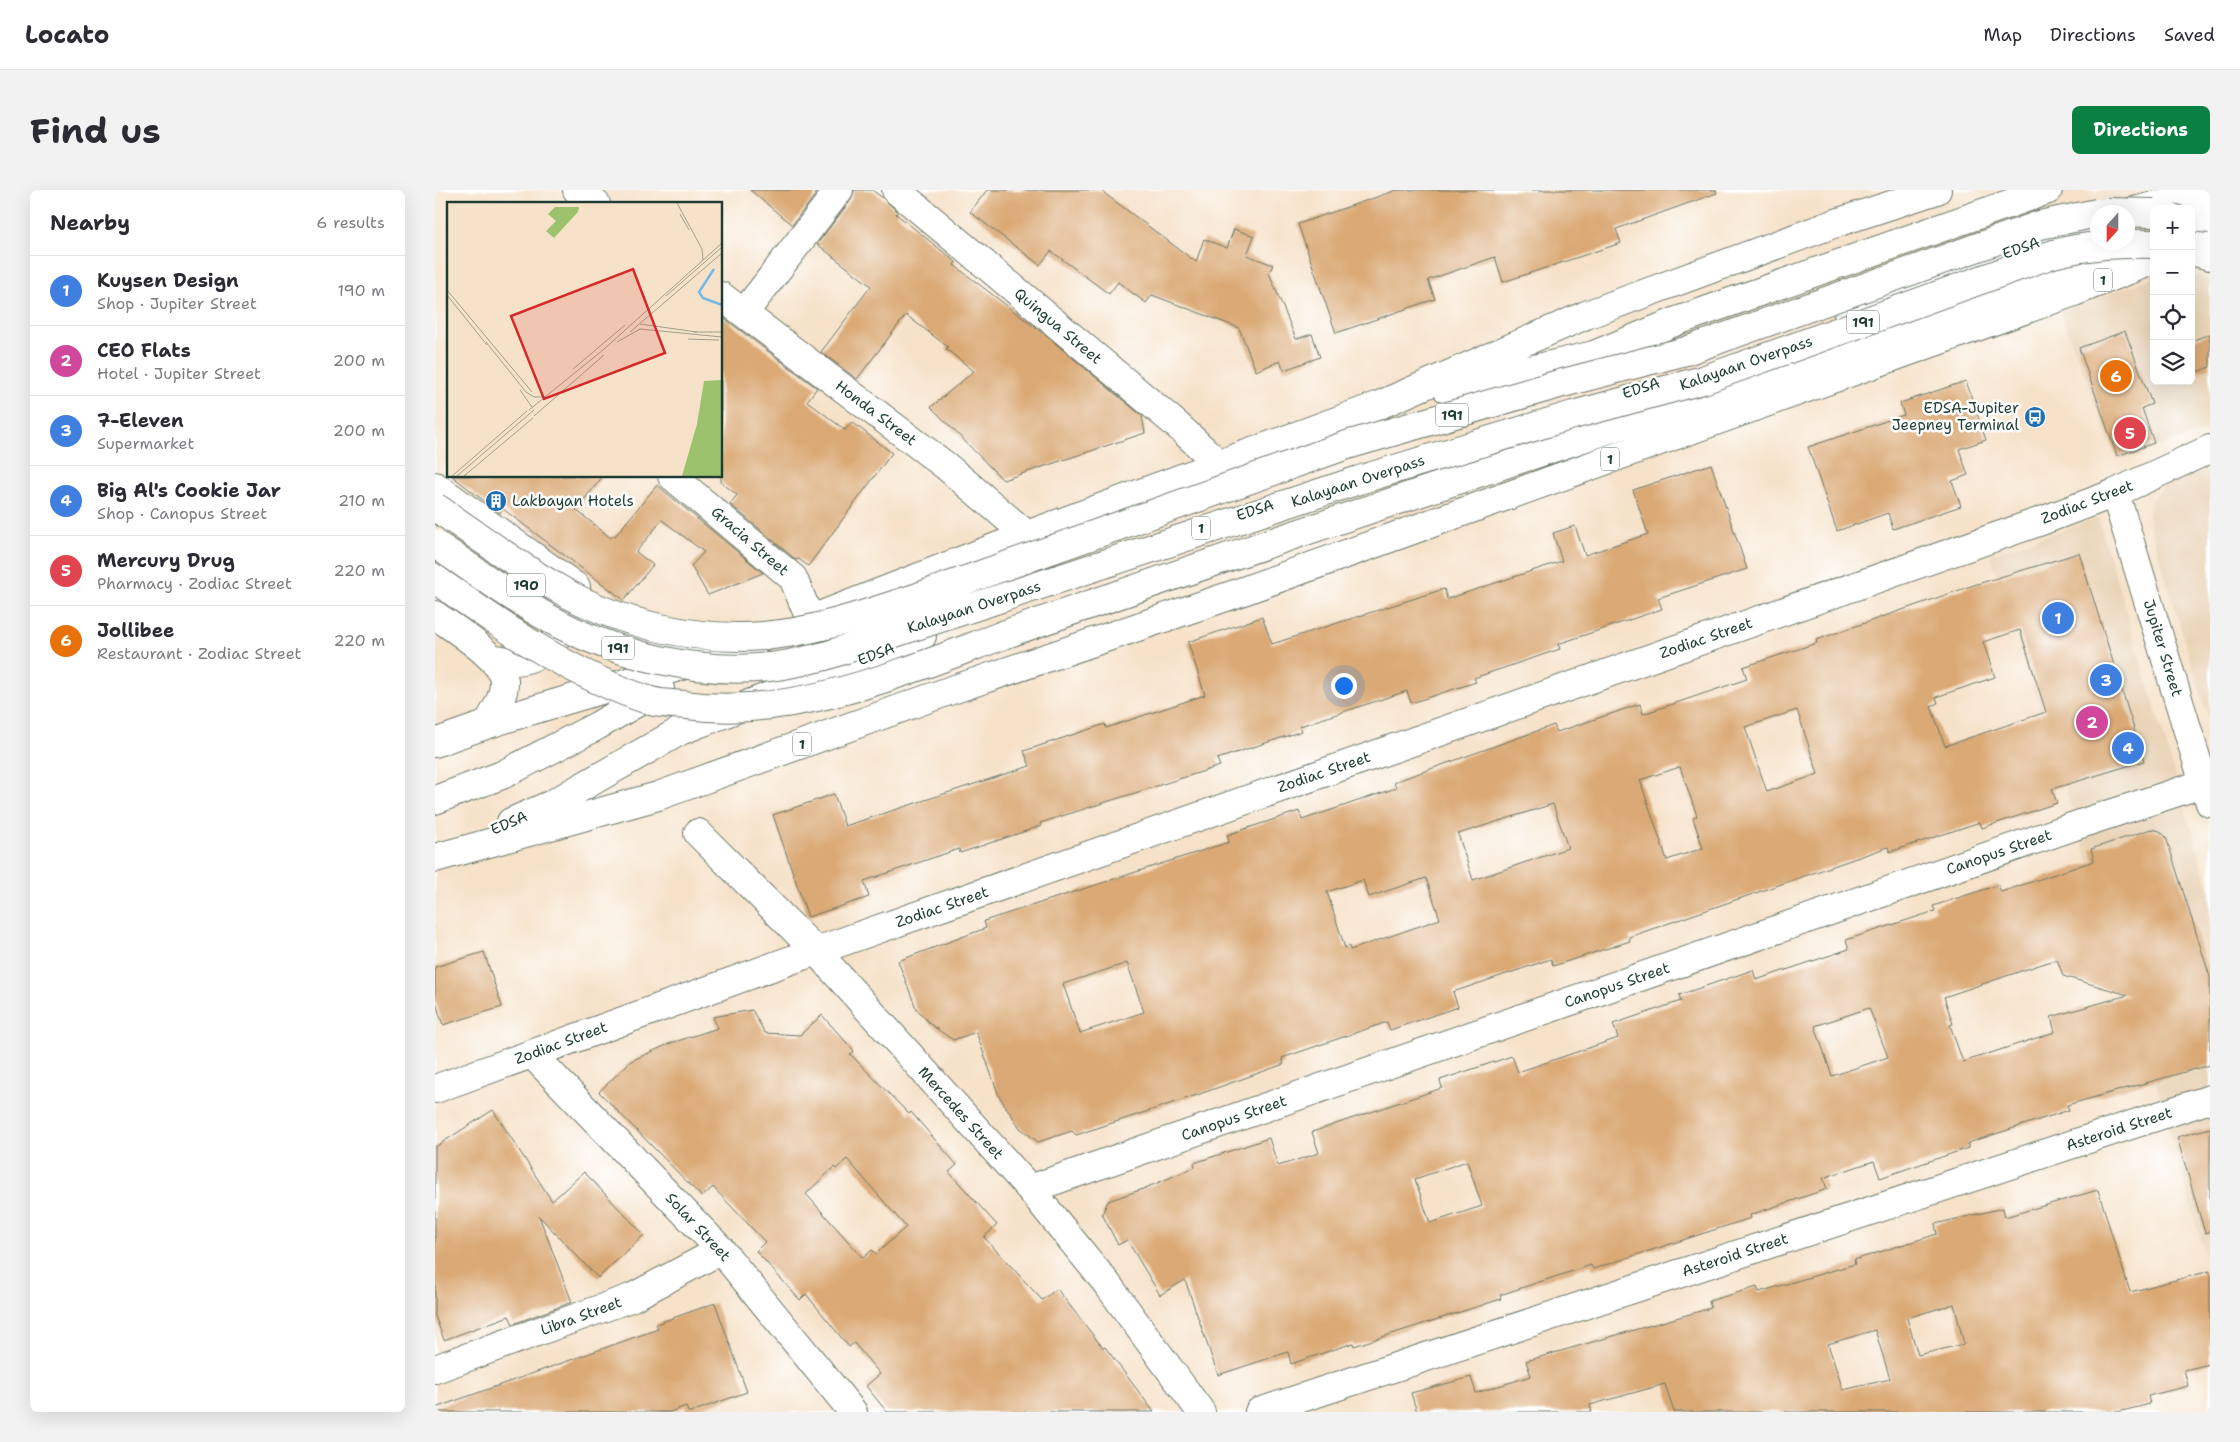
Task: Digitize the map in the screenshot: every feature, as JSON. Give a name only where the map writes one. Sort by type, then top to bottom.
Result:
[{"type":"main road","points":[[577,190],[593,202]]},
{"type":"main road","points":[[744,313],[839,190]]},
{"type":"main road","name":"Quingua Street","points":[[896,190],[1177,425],[1218,463]]},
{"type":"main road","points":[[435,743],[488,723],[718,655],[1027,535],[1218,463],[1377,406],[1586,315],[1836,223],[1937,190]]},
{"type":"main road","points":[[1377,406],[1594,354],[1686,318],[2049,190]]},
{"type":"main road","points":[[2180,190],[2210,200]]},
{"type":"main road","points":[[2135,211],[2210,190]]},
{"type":"main road","points":[[2135,213],[2150,213]]},
{"type":"main road","name":"Kalayaan Overpass","points":[[439,489],[558,589],[591,605],[641,623],[696,634],[729,637],[765,636],[809,628],[918,597],[1347,445],[1559,384],[1686,351],[2040,225],[2068,217],[2090,214]]},
{"type":"main road","points":[[2195,221],[2210,215]]},
{"type":"main road","points":[[2195,217],[2210,219]]},
{"type":"main road","name":"EDSA","points":[[435,857],[552,804],[680,730],[1211,524],[1733,359],[2000,255],[2090,225]]},
{"type":"main road","points":[[2195,243],[2210,237]]},
{"type":"main road","points":[[435,579],[522,640],[572,667],[653,701],[702,708],[752,707],[807,698],[913,668],[1221,558],[1749,382],[2050,276],[2150,238]]},
{"type":"main road","name":"Kalayaan Overpass","points":[[435,544],[550,619],[590,638],[664,661],[693,666],[769,667],[825,656],[1368,477],[1573,415],[1703,380],[2073,248],[2120,243],[2150,244]]},
{"type":"main road","points":[[2195,251],[2210,255]]},
{"type":"main road","name":"1","points":[[435,857],[667,792],[946,692],[1232,595],[2074,292],[2150,262]]},
{"type":"main road","name":"Honda Street","points":[[723,297],[946,466],[1027,535]]},
{"type":"main road","name":"Zodiac Street","points":[[435,1089],[816,951],[2115,493],[2210,449]]},
{"type":"main road","name":"Gracia Street","points":[[674,478],[793,578],[809,619]]},
{"type":"main road","points":[[439,489],[652,644]]},
{"type":"main road","name":"Jupiter Street","points":[[2115,493],[2207,793]]},
{"type":"main road","name":"190","points":[[435,522],[507,572],[569,612],[596,626],[678,651],[718,655]]},
{"type":"main road","points":[[461,634],[481,634],[499,626],[505,618],[510,610],[513,596],[511,581],[507,572]]},
{"type":"main road","points":[[491,658],[511,661],[522,660],[539,653],[553,643],[560,634],[569,612],[569,582]]},
{"type":"main road","points":[[435,615],[491,658],[500,670],[504,680],[501,697],[488,723]]},
{"type":"main road","points":[[435,800],[502,775],[597,726],[718,655]]},
{"type":"main road","name":"Canopus Street","points":[[1030,1189],[2089,821],[2207,793]]},
{"type":"main road","name":"Mercedes Street","points":[[698,833],[816,951],[1030,1189],[1108,1286],[1201,1412]]},
{"type":"main road","name":"Solar Street","points":[[532,1054],[721,1250],[853,1412]]},
{"type":"main road","name":"Asteroid Street","points":[[1259,1412],[2210,1099]]},
{"type":"main road","name":"Libra Street","points":[[435,1369],[633,1297],[721,1250]]},
{"type":"shaded area","points":[[2195,276],[2210,280],[2210,429],[2117,460],[2060,310],[2150,279],[2150,385],[2195,385]]},
{"type":"shaded area","points":[[2210,469],[2210,724],[2152,534],[2148,514],[2152,499],[2166,483]]},
{"type":"shaded area","points":[[2098,518],[2210,891],[2210,1274],[2127,981],[1990,554]]},
{"type":"building","points":[[750,190],[819,190],[792,225]]},
{"type":"building","points":[[854,190],[872,190],[884,199],[898,212],[896,214],[956,262],[954,265],[1050,339],[1142,416],[1145,433],[1003,480],[931,407],[974,371],[946,349],[948,347],[906,315],[857,379],[821,352],[871,286],[817,244],[851,200]]},
{"type":"building","points":[[987,190],[1100,190],[1196,262],[1204,239],[1227,248],[1234,229],[1254,236],[1247,255],[1273,265],[1269,273],[1296,339],[1312,334],[1320,357],[1284,370],[1280,361],[1256,371],[1239,328],[1152,295],[1146,303],[1118,282],[1109,294],[1051,251],[1040,265],[970,212]]},
{"type":"building","points":[[1397,190],[1716,190],[1717,193],[1616,229],[1621,243],[1503,282],[1495,257],[1428,280],[1435,299],[1336,333],[1298,224]]},
{"type":"building","points":[[723,318],[817,388],[807,401],[845,430],[852,422],[892,453],[808,566],[799,559],[796,560],[730,504],[737,495],[721,482],[721,478],[723,478]]},
{"type":"building","points":[[2125,331],[2152,404],[2142,408],[2154,443],[2117,456],[2079,348]]},
{"type":"building","points":[[2210,334],[2210,367],[2195,373],[2195,340]]},
{"type":"building","points":[[1966,381],[1986,440],[1959,449],[1968,475],[1952,481],[1961,506],[1893,529],[1888,513],[1837,531],[1808,447],[1904,415],[1900,403]]},
{"type":"building","points":[[1711,464],[1747,569],[1658,598],[1662,609],[1558,644],[1560,649],[1474,678],[1476,682],[1411,703],[1407,691],[1300,726],[1302,731],[1217,759],[1220,766],[1040,823],[1041,826],[960,853],[959,849],[864,881],[869,897],[808,917],[773,815],[834,794],[845,826],[1030,766],[1024,751],[1105,724],[1106,728],[1205,695],[1188,642],[1262,617],[1272,644],[1444,589],[1447,599],[1562,561],[1553,533],[1575,526],[1585,555],[1648,534],[1633,490]]},
{"type":"building","points":[[455,478],[601,478],[576,510],[611,538],[615,536],[657,485],[763,573],[708,595],[691,566],[704,552],[662,520],[636,552],[653,565],[624,600],[503,509],[500,513]]},
{"type":"building","points":[[2079,553],[2144,761],[2052,789],[2057,803],[1982,828],[1980,822],[1890,852],[1888,847],[1629,937],[1630,941],[1553,966],[1551,959],[1453,992],[1458,1007],[1390,1030],[1387,1022],[1282,1058],[1284,1064],[1197,1095],[1076,1135],[1072,1131],[1038,1142],[1020,1128],[999,1096],[976,1032],[953,1040],[930,1024],[916,1008],[898,961],[986,928],[984,921],[1229,842],[1227,835],[1299,811],[1302,820],[1396,788],[1394,782],[1554,725],[1557,732],[1640,704],[1643,714],[1747,679],[1743,667],[1817,643],[1816,640],[1974,585]],"holes":[[[2020,630],[2046,712],[1945,746],[1931,706],[1938,703],[1936,697],[1995,677],[1983,642]],[[1797,710],[1818,774],[1767,792],[1745,727]],[[1680,767],[1697,816],[1693,818],[1703,848],[1667,860],[1640,780]],[[1553,804],[1568,848],[1473,880],[1458,834]],[[1426,878],[1440,919],[1350,950],[1349,946],[1345,948],[1327,892],[1363,880],[1369,897]],[[1127,963],[1144,1012],[1080,1033],[1063,984]]]},
{"type":"building","points":[[2151,829],[2160,831],[2166,837],[2210,977],[2210,1065],[2067,1105],[2069,1110],[1968,1143],[1968,1148],[1880,1178],[1874,1161],[1823,1178],[1827,1189],[1750,1215],[1751,1218],[1593,1269],[1591,1265],[1500,1295],[1501,1299],[1354,1346],[1353,1343],[1291,1364],[1288,1352],[1218,1375],[1185,1280],[1160,1295],[1127,1240],[1118,1245],[1102,1214],[1108,1201],[1143,1189],[1195,1167],[1194,1163],[1269,1138],[1278,1166],[1319,1153],[1312,1132],[1442,1088],[1440,1080],[1512,1056],[1518,1072],[1618,1038],[1613,1024],[1681,1001],[1679,995],[1753,970],[1756,980],[1849,949],[1846,940],[1935,911],[1933,906],[1998,885],[2001,892],[2094,861],[2091,849]],"holes":[[[2057,959],[2063,976],[2128,995],[2051,1017],[2055,1032],[1963,1062],[1950,1025],[1953,1024],[1944,997]],[[1869,1008],[1888,1057],[1832,1076],[1815,1026]],[[1467,1161],[1482,1206],[1430,1223],[1415,1179]]]},
{"type":"building","points":[[484,952],[502,1007],[443,1025],[435,1000],[435,967]]},
{"type":"building","points":[[752,1010],[765,1033],[800,1035],[822,1015],[854,1051],[850,1054],[909,1114],[911,1112],[957,1165],[949,1172],[997,1225],[984,1237],[1042,1300],[1057,1289],[1103,1348],[1105,1347],[1154,1412],[887,1412],[866,1386],[880,1374],[854,1343],[849,1347],[806,1294],[800,1300],[756,1251],[765,1242],[713,1187],[702,1197],[599,1092],[631,1061],[671,1043],[718,1028],[713,1017]],"holes":[[[847,1159],[906,1227],[876,1254],[872,1250],[863,1258],[806,1194],[834,1167],[836,1169]]]},
{"type":"building","points":[[493,1110],[552,1201],[584,1172],[644,1235],[598,1278],[539,1216],[572,1302],[513,1324],[509,1316],[444,1340],[435,1316],[435,1147]]},
{"type":"building","points":[[2210,1128],[2210,1232],[2205,1233],[2177,1137]]},
{"type":"building","points":[[2098,1190],[2130,1292],[2210,1271],[2210,1364],[2184,1370],[2188,1386],[2148,1396],[2150,1404],[2118,1412],[1674,1412],[1665,1384],[1590,1405],[1592,1412],[1417,1412],[1411,1393],[1471,1377],[1476,1393],[1531,1376],[1526,1361],[1711,1308],[1709,1301],[1757,1287],[1759,1292],[1855,1264],[1854,1260],[1937,1234],[1935,1224],[2003,1208],[2005,1217]],"holes":[[[1954,1304],[1964,1344],[1918,1355],[1907,1318]],[[1875,1330],[1890,1379],[1843,1390],[1828,1344]]]},
{"type":"building","points":[[715,1303],[747,1392],[691,1412],[688,1412],[686,1406],[670,1412],[435,1412],[435,1408],[658,1329],[656,1324]]},
{"type":"place","name":"Jollibee","points":[[2116,376]]},
{"type":"place","name":"EDSA-Jupiter Jeepney Terminal","points":[[2035,417]]},
{"type":"place","name":"Mercury Drug","points":[[2130,433]]},
{"type":"place","name":"Lakbayan Hotels","points":[[496,501]]},
{"type":"place","name":"Kuysen Design","points":[[2058,618]]},
{"type":"place","name":"7-Eleven","points":[[2106,680]]},
{"type":"place","name":"CEO Flats","points":[[2092,722]]},
{"type":"place","name":"Big Al's Cookie Jar","points":[[2128,748]]}]
